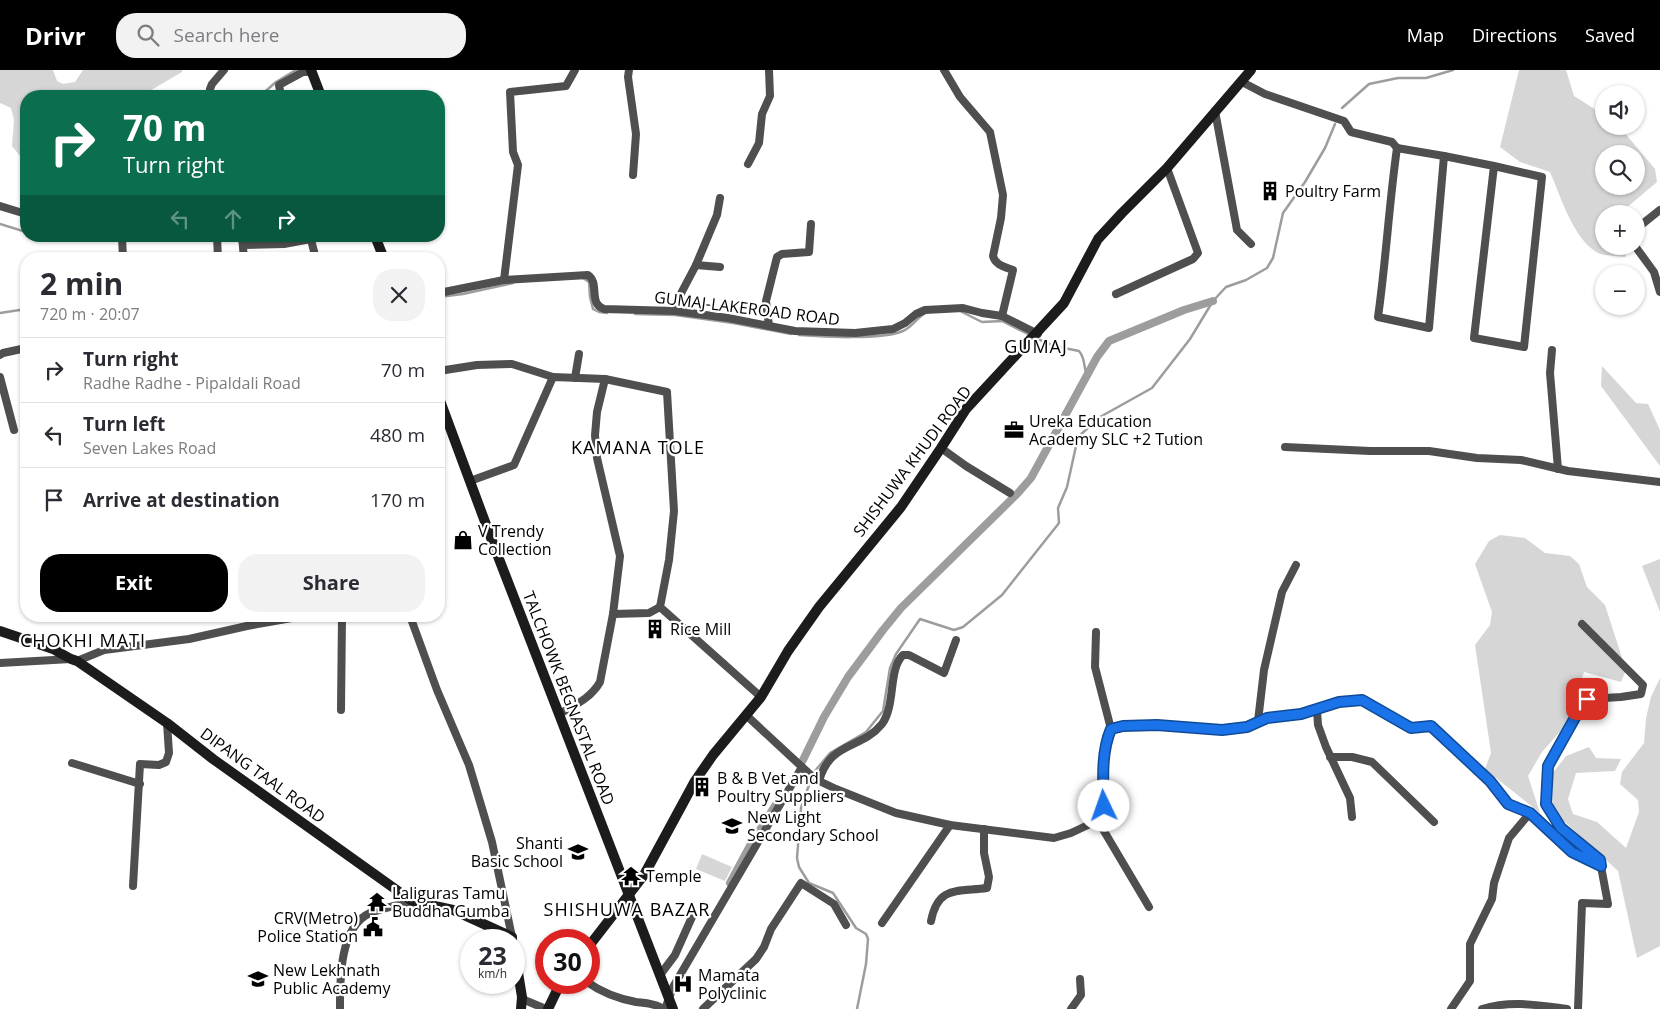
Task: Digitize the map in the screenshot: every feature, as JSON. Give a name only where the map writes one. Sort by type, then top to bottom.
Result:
[{"type":"main road","name":"SHISHUWA KHUDI ROAD","points":[[600,932],[644,874],[694,781],[761,696],[788,651],[819,607],[900,507],[942,448],[966,409],[1038,334],[1064,303],[1098,239],[1167,168],[1251,70]]},
{"type":"main road","points":[[312,71],[320,90]]},
{"type":"main road","name":"TALCHOWK BEGNASTAL ROAD","points":[[445,414],[673,1009]]},
{"type":"main road","name":"DIPANG TAAL ROAD","points":[[0,631],[53,648],[74,660],[167,723],[213,759],[412,901],[453,910],[492,929]]},
{"type":"main road","points":[[547,1009],[555,994]]},
{"type":"street","points":[[210,89],[216,78],[224,70]]},
{"type":"street","points":[[504,280],[518,165],[513,152],[510,92],[566,86],[575,70]]},
{"type":"street","points":[[629,70],[628,77],[636,134],[633,175]]},
{"type":"street","points":[[748,164],[759,143],[762,114],[770,96],[769,70]]},
{"type":"street","points":[[944,70],[960,97],[990,132],[1003,195],[1001,218],[993,256],[994,261],[998,264],[1013,270],[1002,316]]},
{"type":"street","points":[[280,90],[279,86],[303,72],[312,71]]},
{"type":"street","points":[[1242,82],[1264,94],[1344,121],[1351,132],[1392,142],[1397,148],[1444,156],[1494,166],[1542,177],[1524,347],[1474,338],[1494,166]]},
{"type":"street","points":[[1215,111],[1238,230],[1251,244]]},
{"type":"street","points":[[1397,148],[1390,192],[1378,317],[1429,328],[1444,156]]},
{"type":"street","points":[[1116,294],[1193,259],[1198,253],[1167,168]]},
{"type":"street","points":[[675,311],[677,301],[696,265],[717,215],[720,198]]},
{"type":"street","points":[[0,206],[20,212]]},
{"type":"street","points":[[1645,222],[1660,210]]},
{"type":"street","points":[[769,326],[766,302],[776,257],[782,254],[809,252],[811,224]]},
{"type":"street","points":[[263,242],[284,244],[293,242]]},
{"type":"street","points":[[1642,255],[1654,272],[1660,292]]},
{"type":"street","points":[[696,265],[720,267]]},
{"type":"street","name":"GUMAJ-LAKEROAD ROAD","points":[[445,292],[504,280],[588,274],[594,281],[596,302],[601,308],[675,311],[795,330],[855,333],[893,329],[905,324],[916,314],[933,309],[963,308],[982,314],[1002,316],[1038,334]]},
{"type":"street","points":[[0,355],[20,349]]},
{"type":"street","points":[[1552,350],[1550,373],[1558,469]]},
{"type":"street","points":[[575,378],[580,354]]},
{"type":"street","points":[[445,370],[476,365],[512,364],[553,377],[605,379],[667,392],[674,511],[669,560],[660,607]]},
{"type":"street","points":[[0,377],[14,430]]},
{"type":"street","points":[[470,481],[514,465],[553,377]]},
{"type":"street","points":[[559,714],[587,698],[596,690],[600,682],[613,614],[620,556],[597,458],[595,435],[605,379]]},
{"type":"street","points":[[1285,447],[1370,451],[1429,451],[1477,458],[1521,460],[1558,469],[1660,482]]},
{"type":"street","points":[[942,448],[966,466],[1010,493]]},
{"type":"street","points":[[1258,721],[1264,670],[1282,592],[1296,565]]},
{"type":"street","points":[[613,614],[649,613],[660,607]]},
{"type":"street","points":[[660,607],[761,696]]},
{"type":"street","points":[[247,622],[247,626]]},
{"type":"street","points":[[0,663],[25,660],[74,660],[104,650],[189,639],[269,622]]},
{"type":"street","points":[[341,710],[342,622]]},
{"type":"street","points":[[412,622],[437,690],[469,765],[492,842],[510,929]]},
{"type":"street","points":[[1578,1009],[1582,903],[1608,904],[1600,860],[1561,828],[1546,804],[1548,766],[1587,699],[1641,694],[1643,685],[1582,624]]},
{"type":"street","points":[[746,715],[802,767],[819,781],[830,787],[896,813],[950,825],[1054,838],[1088,825],[1104,806],[1105,752],[1111,729],[1095,667],[1096,632]]},
{"type":"street","points":[[819,781],[824,766],[830,759],[845,747],[862,740],[882,724],[890,705],[895,673],[901,657],[909,655],[944,673],[956,640]]},
{"type":"street","points":[[1111,729],[1123,726],[1157,725],[1222,730],[1247,727],[1267,718],[1301,714],[1339,702],[1362,700],[1411,728],[1431,726],[1490,781],[1508,804],[1530,813],[1572,852],[1601,866]]},
{"type":"street","points":[[1317,710],[1318,724],[1330,756],[1350,798],[1352,817]]},
{"type":"street","points":[[133,886],[140,764],[158,765],[166,762],[169,753],[167,723]]},
{"type":"street","points":[[1330,756],[1352,757],[1372,762],[1434,822]]},
{"type":"street","points":[[72,763],[140,784]]},
{"type":"street","points":[[600,989],[627,1000],[654,1004],[661,1008],[667,994],[802,767]]},
{"type":"street","points":[[1451,1009],[1470,981],[1470,944],[1492,899],[1494,883],[1509,838],[1530,813]]},
{"type":"street","points":[[1095,818],[1149,907]]},
{"type":"street","points":[[882,923],[950,825]]},
{"type":"street","points":[[931,921],[933,908],[941,897],[948,892],[987,888],[989,877],[984,853],[984,829]]},
{"type":"street","points":[[703,1009],[756,959],[764,948],[771,929],[801,884],[834,904],[846,925]]},
{"type":"street","points":[[340,1009],[345,945],[356,924],[369,914],[412,901]]},
{"type":"street","points":[[660,975],[675,955],[692,916]]},
{"type":"street","points":[[1071,1009],[1081,995],[1080,979]]},
{"type":"street","points":[[521,1004],[547,1009]]},
{"type":"street","points":[[1482,1009],[1526,1004],[1567,1009]]},
{"type":"shaded area","points":[[0,70],[53,70],[57,81],[63,84],[75,82],[83,70],[182,70],[182,72],[151,90],[20,90],[20,156],[12,146],[14,120],[11,108],[0,103]]},
{"type":"shaded area","points":[[1519,70],[1566,70],[1574,96],[1595,109],[1595,135],[1627,135],[1635,145],[1595,145],[1595,195],[1642,195],[1630,205],[1595,205],[1595,251],[1589,247],[1575,228],[1550,172],[1520,162],[1500,147]]},
{"type":"shaded area","points":[[1645,157],[1655,169],[1657,182],[1645,192]]},
{"type":"shaded area","points":[[1608,255],[1626,255],[1625,257]]},
{"type":"shaded area","points":[[1602,366],[1636,403],[1648,404],[1660,430],[1660,466],[1601,386]]},
{"type":"shaded area","points":[[1500,535],[1525,538],[1545,553],[1570,556],[1579,564],[1587,587],[1605,605],[1626,670],[1621,682],[1584,672],[1566,725],[1542,752],[1528,776],[1540,813],[1485,769],[1491,753],[1475,645],[1490,625],[1492,612],[1475,564],[1489,541]]},
{"type":"shaded area","points":[[1660,559],[1660,612],[1642,566]]},
{"type":"shaded area","points":[[1660,678],[1660,946],[1637,958],[1618,871],[1553,811],[1552,774],[1566,756],[1589,747],[1596,758],[1621,759],[1615,771],[1576,773],[1568,799],[1573,814],[1597,822],[1626,848],[1639,812],[1638,800],[1620,784],[1622,772],[1644,743],[1646,718],[1651,697]]},
{"type":"shaded area","points":[[702,854],[732,867],[725,881],[696,869]]},
{"type":"waterway","points":[[267,90],[296,70]]},
{"type":"waterway","points":[[1342,108],[1369,84],[1398,78],[1426,78],[1453,70]]},
{"type":"waterway","points":[[815,771],[830,753],[866,732],[883,711],[890,668],[896,654],[920,619],[954,630],[963,627],[1002,595],[1059,523],[1058,508],[1067,487],[1078,437],[1100,417],[1152,388],[1190,339],[1213,301],[1226,287],[1246,280],[1267,268],[1273,258],[1283,213],[1305,182],[1325,148],[1335,124]]},
{"type":"waterway","points":[[0,224],[20,230]]},
{"type":"waterway","points":[[583,278],[589,282],[593,309],[607,313]]},
{"type":"waterway","points":[[445,296],[513,283]]},
{"type":"waterway","points":[[803,760],[824,717],[848,677],[883,630],[901,608],[1031,478],[1097,357],[1109,341],[1184,310],[1213,301]]},
{"type":"waterway","points":[[0,313],[20,310]]},
{"type":"waterway","points":[[962,312],[982,322],[1002,321],[1030,335]]},
{"type":"waterway","points":[[635,314],[675,315],[791,334]]},
{"type":"waterway","points":[[799,335],[852,337],[893,334],[903,331],[924,314]]},
{"type":"waterway","points":[[1040,340],[1054,346],[1079,351],[1083,357],[1087,375]]},
{"type":"waterway","points":[[810,782],[801,808],[797,858],[799,867],[809,883],[833,893],[856,928],[866,934],[868,939],[866,964],[857,1009]]},
{"type":"waterway","points":[[730,883],[751,844],[780,798]]},
{"type":"place","name":"Poultry Farm","points":[[1270,191]]},
{"type":"place","name":"Ureka Education Academy SLC +2 Tution","points":[[1014,430]]},
{"type":"place","name":"V Trendy Collection","points":[[463,540]]},
{"type":"place","name":"Rice Mill","points":[[655,629]]},
{"type":"place","name":"B & B Vet and Poultry Suppliers","points":[[702,787]]},
{"type":"place","name":"New Light Secondary School","points":[[732,826]]},
{"type":"place","name":"Shanti Basic School","points":[[578,852]]},
{"type":"place","name":"Temple","points":[[631,876]]},
{"type":"place","name":"Laliguras Tamu Buddha Gumba","points":[[377,902]]},
{"type":"place","name":"CRV(Metro) Police Station","points":[[373,927]]},
{"type":"place","name":"New Lekhnath Public Academy","points":[[258,979]]},
{"type":"place","name":"Mamata Polyclinic","points":[[683,984]]},
{"type":"district","name":"GUMAJ","points":[[1036,347]]},
{"type":"district","name":"KAMANA TOLE","points":[[638,448]]},
{"type":"district","name":"CHOKHI MATI","points":[[83,641]]},
{"type":"district","name":"SHISHUWA BAZAR","points":[[627,910]]},
{"type":"route","points":[[1104,806],[1105,752],[1111,729],[1123,726],[1157,725],[1222,730],[1247,727],[1267,718],[1280,718],[1301,714],[1339,702],[1362,700],[1411,728],[1431,726],[1490,781],[1508,804],[1530,813],[1572,852],[1601,866],[1600,860],[1561,828],[1554,820],[1546,804],[1548,766],[1587,699]]}]
